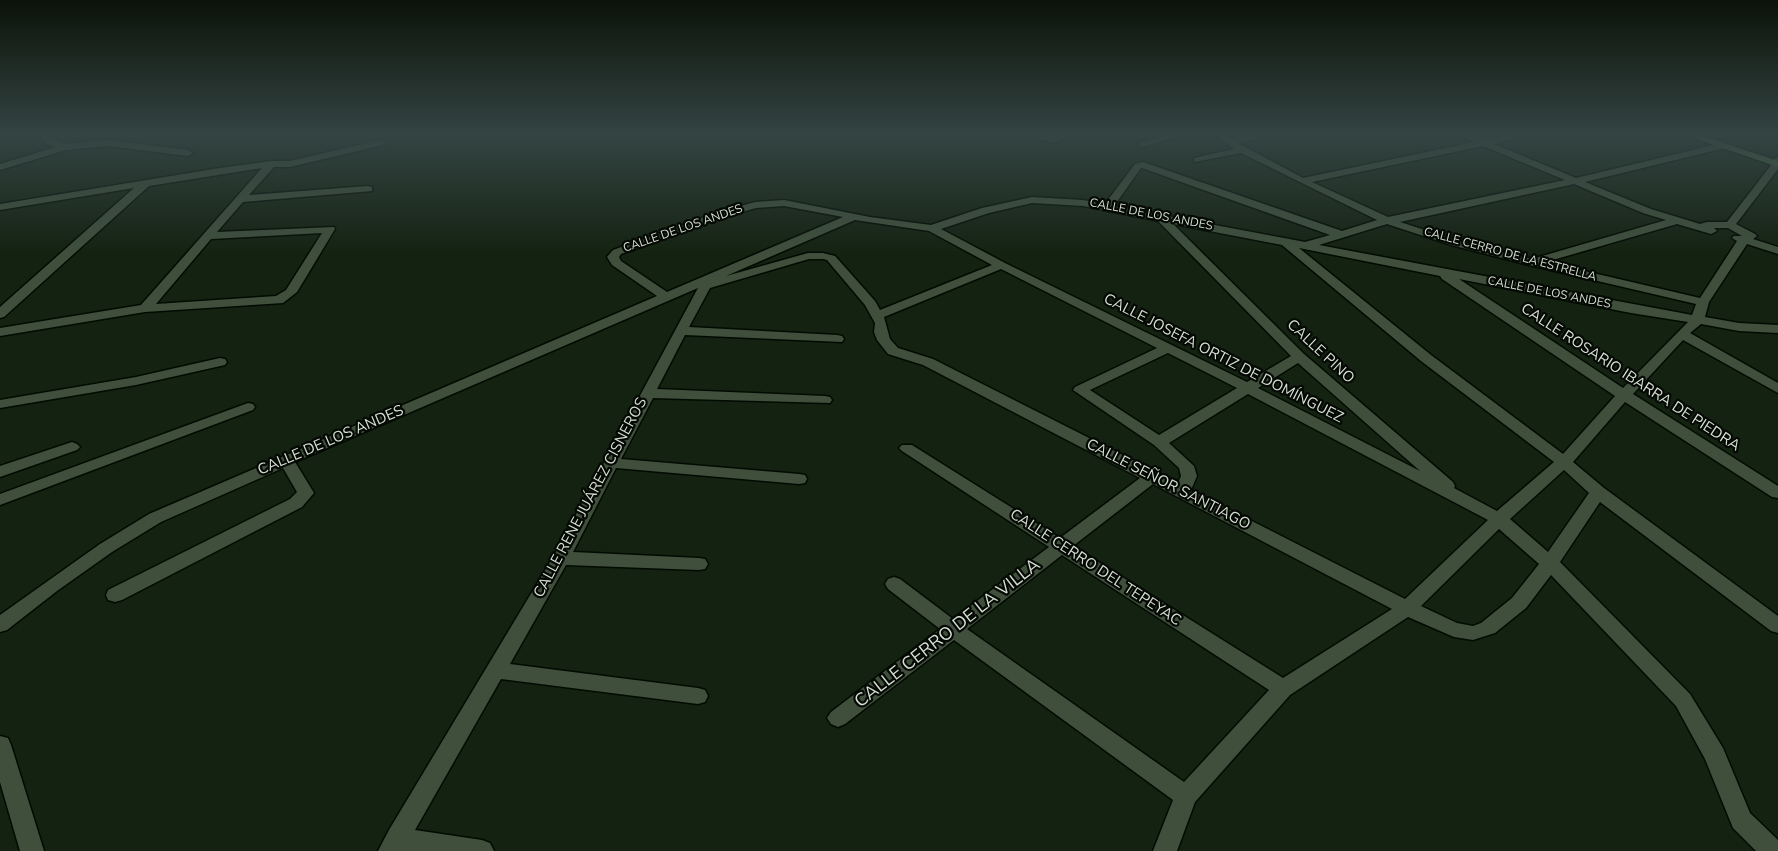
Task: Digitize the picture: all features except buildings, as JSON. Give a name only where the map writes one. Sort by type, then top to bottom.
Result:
[{"type":"street","points":[[3,208],[204,174]]},
{"type":"street","points":[[145,308],[243,199],[263,174]]},
{"type":"street","points":[[1108,207],[1132,174]]},
{"type":"street","points":[[1168,174],[1339,234]]},
{"type":"street","name":"CALLE CERRO DE LA ESTRELLA","points":[[1288,174],[1387,221],[1455,243],[1532,263],[1703,302]]},
{"type":"street","points":[[1302,181],[1337,174]]},
{"type":"street","points":[[1558,174],[1647,211],[1778,252]]},
{"type":"street","points":[[1306,245],[1387,221],[1606,174]]},
{"type":"street","points":[[1730,225],[1770,174]]},
{"type":"street","points":[[0,314],[147,182]]},
{"type":"street","points":[[243,199],[368,189]]},
{"type":"street","name":"CALLE DE LOS ANDES","points":[[666,297],[616,263],[613,258],[617,252],[717,216],[756,205],[784,203],[853,217],[932,228],[986,210],[1032,200],[1083,203],[1108,207],[1697,321],[1739,327],[1778,329]]},
{"type":"street","points":[[708,282],[853,217]]},
{"type":"street","name":"CALLE PINO","points":[[1160,217],[1241,297],[1298,357],[1465,502]]},
{"type":"street","points":[[1532,263],[1675,220]]},
{"type":"street","points":[[1164,851],[1186,796],[1283,689],[1407,608],[1499,519],[1564,462],[1624,395],[1682,334],[1697,321],[1703,302],[1744,240],[1751,236],[1730,225],[1707,225],[1701,228]]},
{"type":"street","name":"CALLE JOSEFA ORTIZ DE DOMÍNGUEZ","points":[[932,228],[1001,265],[1248,388],[1499,519],[1550,563],[1683,700],[1715,755],[1741,820],[1759,839],[1774,851]]},
{"type":"street","points":[[0,332],[145,308],[279,300],[291,292],[330,229],[210,236]]},
{"type":"street","points":[[1283,240],[1426,358],[1564,462],[1598,492],[1778,626]]},
{"type":"street","name":"CALLE SEÑOR SANTIAGO","points":[[708,282],[808,256],[831,258],[871,304],[881,323],[881,332],[884,340],[893,351],[928,362],[1407,608],[1454,630],[1473,633],[1488,628],[1519,603],[1550,563],[1598,492]]},
{"type":"street","points":[[877,316],[1001,265]]},
{"type":"street","name":"CALLE ROSARIO IBARRA DE PIEDRA","points":[[1440,272],[1624,395],[1778,493]]},
{"type":"street","name":"CALLE DE LOS ANDES","points":[[0,625],[90,559],[154,518],[666,297],[708,282]]},
{"type":"street","name":"CALLE RENE JUÁREZ CISNEROS","points":[[394,844],[560,558],[708,282]]},
{"type":"street","points":[[682,331],[837,338]]},
{"type":"street","points":[[1682,334],[1778,389]]},
{"type":"street","points":[[1168,348],[1080,390],[1159,442],[1186,466],[1189,476],[1182,492]]},
{"type":"street","points":[[1159,442],[1298,357]]},
{"type":"street","points":[[0,404],[136,381],[220,362]]},
{"type":"street","points":[[648,393],[826,400]]},
{"type":"street","points":[[0,500],[248,406]]},
{"type":"street","points":[[0,472],[72,447]]},
{"type":"street","name":"CALLE CERRO DEL TEPEYAC","points":[[907,448],[1283,689]]},
{"type":"street","points":[[115,595],[296,503],[306,494],[286,460]]},
{"type":"street","points":[[611,464],[799,479]]},
{"type":"street","name":"CALLE CERRO DE LA VILLA","points":[[838,718],[1153,476]]},
{"type":"street","points":[[560,558],[699,564]]},
{"type":"street","points":[[894,584],[953,629],[1186,796]]},
{"type":"street","points":[[496,670],[698,696]]},
{"type":"street","points":[[0,745],[32,851]]},
{"type":"street","points":[[394,844],[482,851]]}]
